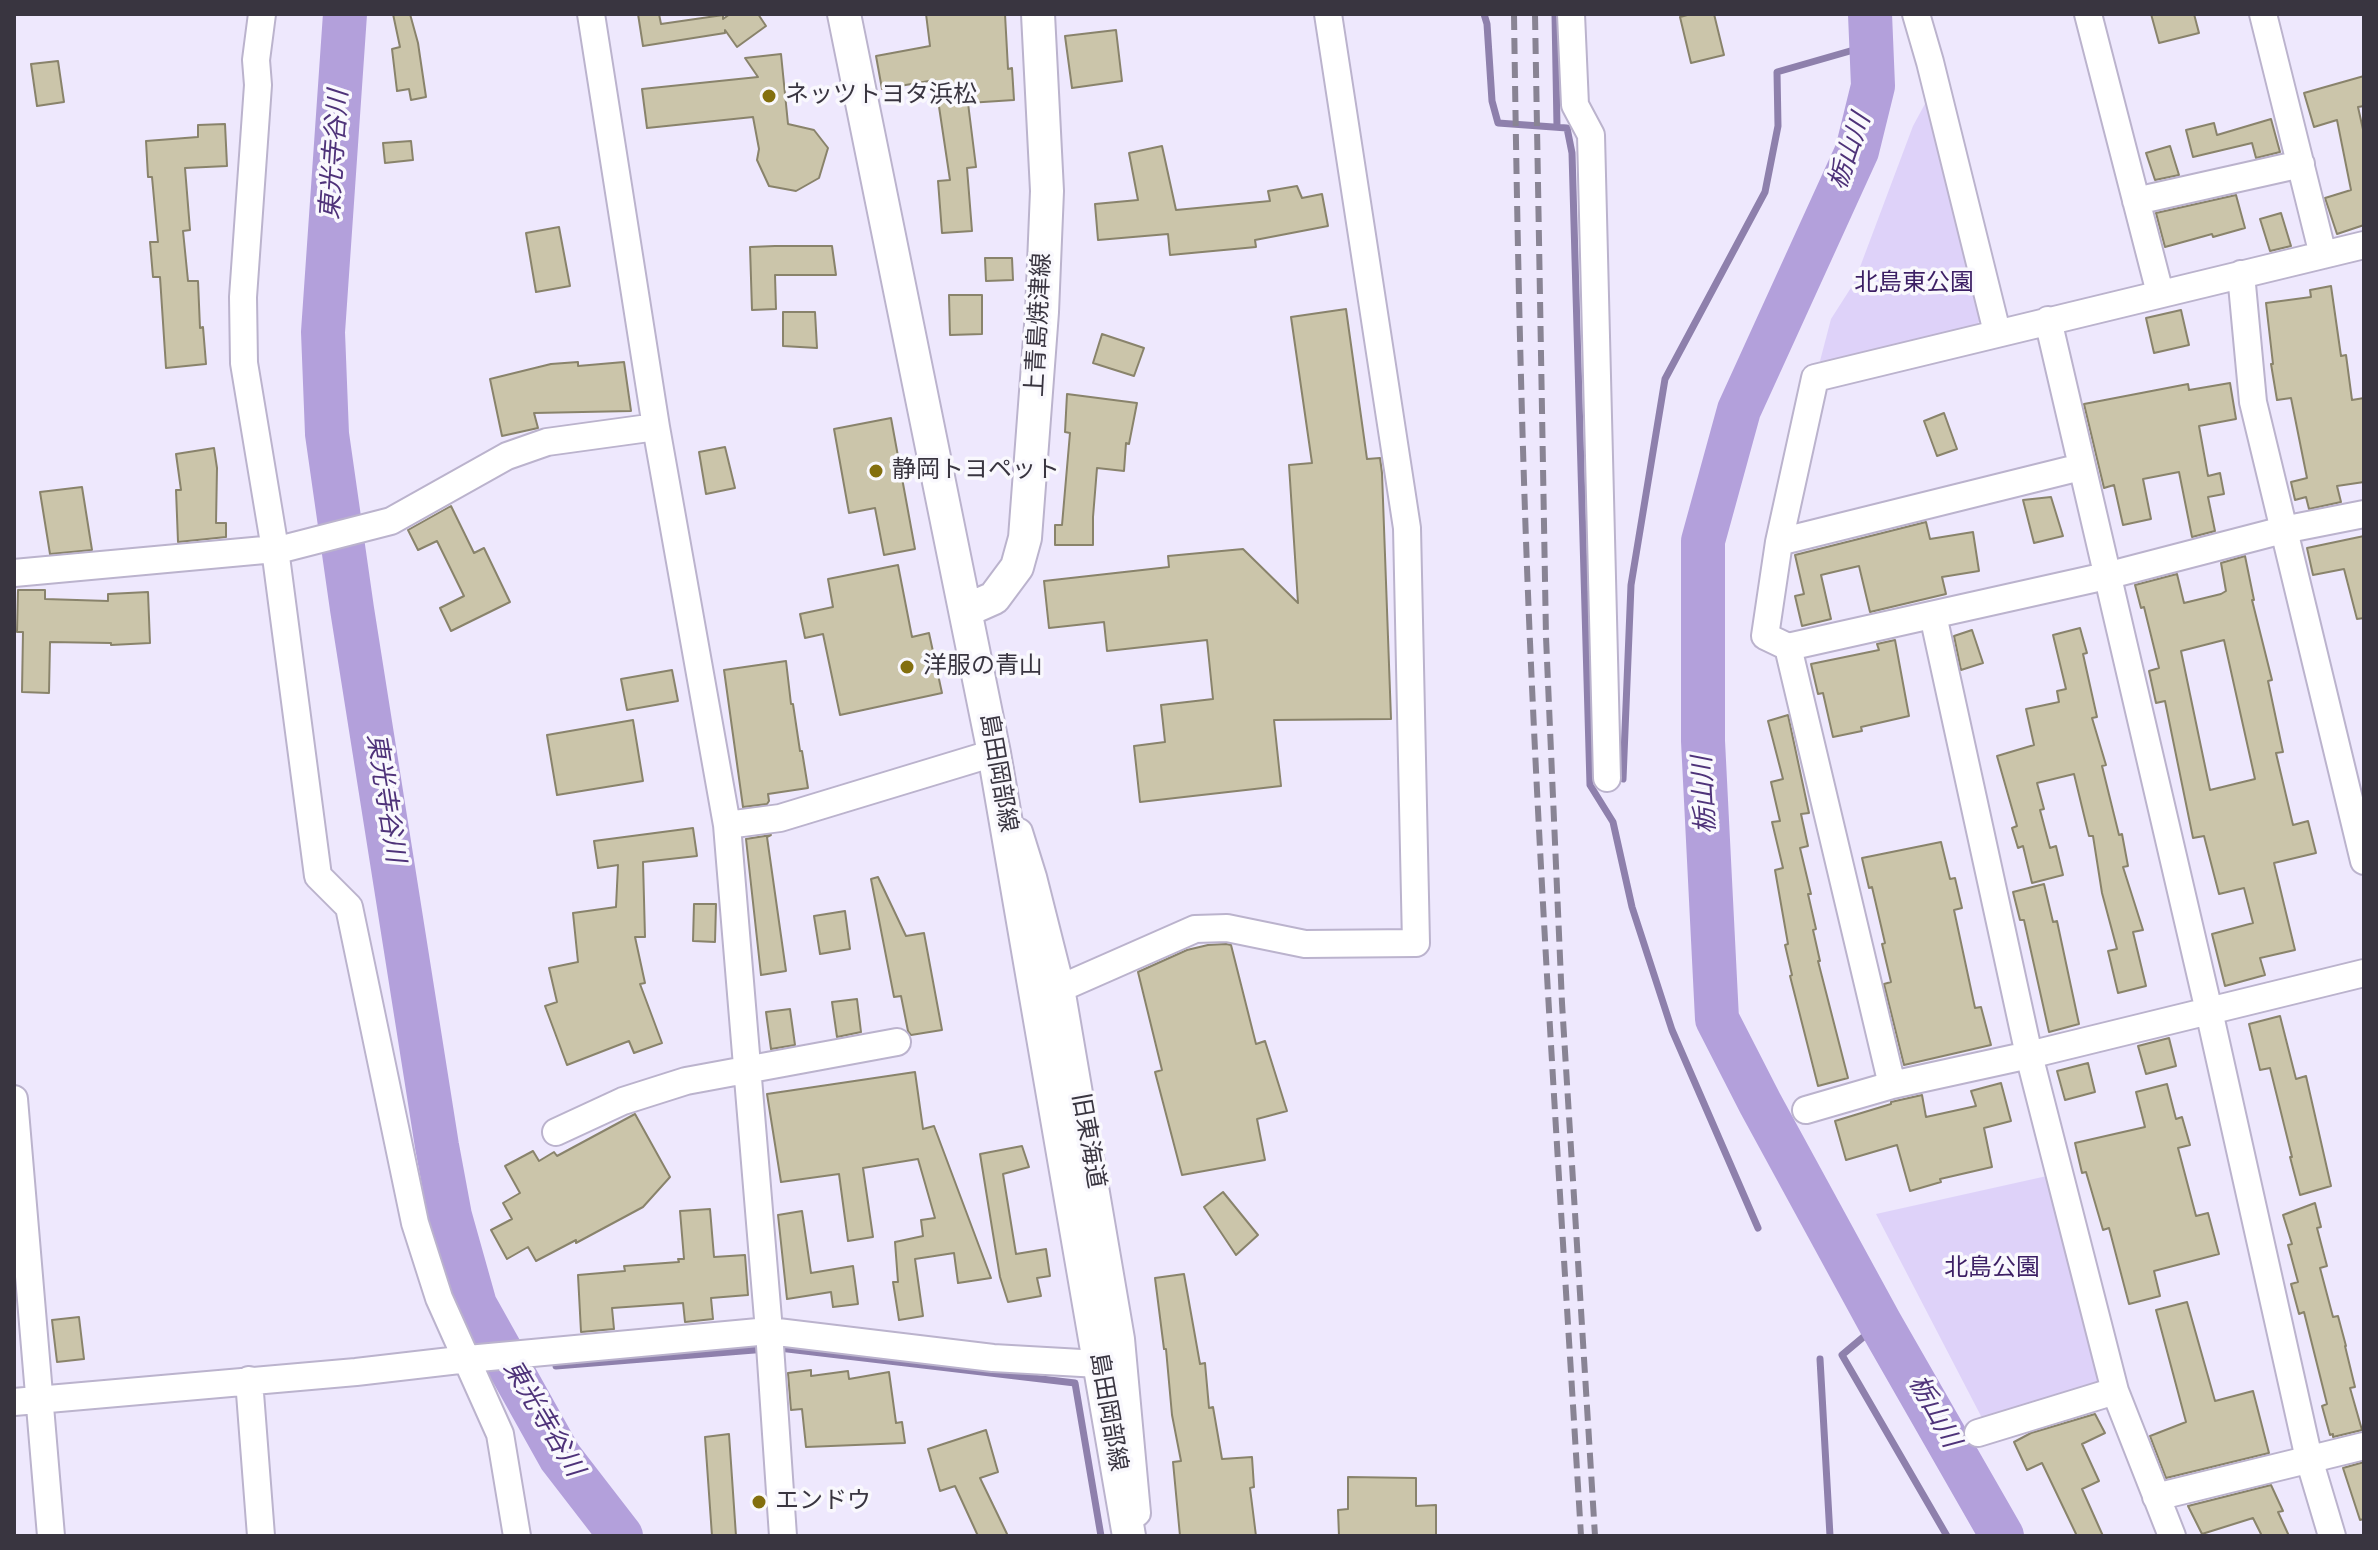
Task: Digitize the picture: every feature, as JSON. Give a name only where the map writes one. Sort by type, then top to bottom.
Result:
[{"type":"main road","name":"島田岡部線","points":[[844,14],[994,753],[1129,1536]]},
{"type":"main road","name":"上青島焼津線","points":[[967,610],[994,598],[1017,567],[1025,538],[1042,312],[1047,191],[1038,14]]},
{"type":"street","points":[[262,14],[256,60],[258,85],[243,297],[244,363],[280,549],[318,876],[349,907],[415,1223],[439,1298],[473,1359],[500,1434],[517,1536]]},
{"type":"street","points":[[591,14],[656,427],[727,825],[783,1536]]},
{"type":"street","points":[[1061,988],[1195,929],[1227,928],[1305,944],[1416,943],[1407,528],[1328,14]]},
{"type":"street","points":[[1571,14],[1575,105],[1591,135],[1607,778]]},
{"type":"street","points":[[1916,14],[1997,332]]},
{"type":"street","points":[[2088,14],[2160,293]]},
{"type":"street","points":[[2263,14],[2323,255]]},
{"type":"street","points":[[2136,201],[2301,164]]},
{"type":"street","points":[[2364,245],[1815,378],[1779,542],[1765,636],[1788,647],[2106,576],[2283,530],[2364,514]]},
{"type":"street","points":[[2241,274],[2253,402],[2364,861]]},
{"type":"street","points":[[2048,320],[2209,1011],[2309,1459],[2332,1536]]},
{"type":"street","points":[[14,573],[280,549],[391,521],[507,456],[547,442],[656,427]]},
{"type":"street","points":[[1779,542],[2081,467]]},
{"type":"street","points":[[1933,615],[2029,1055],[2115,1391],[2172,1536]]},
{"type":"street","points":[[1788,647],[1892,1085]]},
{"type":"street","points":[[727,825],[780,818],[994,753]]},
{"type":"street","name":"旧東海道","points":[[994,753],[1033,877],[1061,988],[1121,1339],[1135,1471],[1138,1536]]},
{"type":"street","points":[[1806,1110],[1892,1085],[2029,1055],[2364,973]]},
{"type":"street","points":[[556,1132],[623,1101],[686,1081],[897,1042]]},
{"type":"street","points":[[14,1099],[27,1400],[51,1536]]},
{"type":"street","points":[[27,1400],[356,1372],[769,1331],[993,1358],[1099,1364]]},
{"type":"street","points":[[249,1380],[261,1536]]},
{"type":"street","points":[[1978,1433],[2115,1391]]},
{"type":"street","points":[[2156,1497],[2364,1446]]},
{"type":"green space","name":"北島東公園","points":[[1926,102],[1982,317],[1975,328],[1828,366],[1820,361],[1831,319],[1854,283],[1913,126]]},
{"type":"green space","name":"北島公園","points":[[2047,1176],[2104,1383],[1982,1418],[1876,1214]]},
{"type":"building","points":[[393,14],[410,14],[426,97],[411,100],[409,89],[397,91],[392,49],[400,47]]},
{"type":"building","points":[[638,14],[659,14],[661,24],[723,15],[723,19],[730,14],[758,14],[766,26],[737,47],[725,30],[725,33],[643,46]]},
{"type":"building","points":[[926,14],[1005,14],[1008,69],[1012,68],[1014,100],[968,103],[976,167],[967,168],[972,231],[942,233],[938,181],[950,180],[935,80],[882,89],[876,56],[930,46]]},
{"type":"building","points":[[1714,14],[1724,55],[1691,63],[1680,17]]},
{"type":"building","points":[[2151,14],[2194,14],[2199,33],[2159,43]]},
{"type":"building","points":[[1116,30],[1122,81],[1072,88],[1065,36]]},
{"type":"building","points":[[781,54],[788,124],[814,130],[828,148],[819,178],[796,191],[769,186],[757,160],[759,149],[753,117],[647,128],[642,89],[758,77],[745,58]]},
{"type":"building","points":[[58,61],[64,102],[37,106],[31,64]]},
{"type":"building","points":[[2364,76],[2364,106],[2358,107],[2364,134],[2364,225],[2337,234],[2325,198],[2351,190],[2337,120],[2314,127],[2304,93]]},
{"type":"building","points":[[2271,119],[2280,152],[2256,158],[2252,143],[2193,157],[2186,130],[2214,123],[2217,135]]},
{"type":"building","points":[[225,124],[227,166],[185,168],[190,230],[183,231],[188,281],[198,281],[200,328],[203,327],[206,364],[166,368],[160,277],[153,277],[150,242],[158,242],[146,141],[198,137],[198,125]]},
{"type":"building","points":[[411,141],[413,160],[385,163],[383,143]]},
{"type":"building","points":[[1162,146],[1176,210],[1270,201],[1268,191],[1297,186],[1302,198],[1322,194],[1328,226],[1255,240],[1256,247],[1170,255],[1168,234],[1098,240],[1095,204],[1138,200],[1129,153]]},
{"type":"building","points":[[2170,146],[2179,175],[2155,180],[2146,153]]},
{"type":"building","points":[[2236,195],[2245,228],[2165,247],[2156,213]]},
{"type":"building","points":[[2281,213],[2291,246],[2270,251],[2260,219]]},
{"type":"building","points":[[559,227],[570,286],[536,292],[526,233]]},
{"type":"building","points":[[832,246],[836,275],[775,275],[776,309],[752,310],[750,247]]},
{"type":"building","points":[[985,258],[1012,258],[1013,280],[986,281]]},
{"type":"building","points":[[2331,286],[2341,356],[2346,355],[2352,400],[2364,398],[2364,482],[2337,486],[2341,502],[2309,509],[2306,497],[2295,500],[2291,482],[2307,478],[2291,398],[2277,400],[2266,303],[2311,297],[2310,290]]},
{"type":"building","points":[[949,295],[982,295],[982,334],[950,335]]},
{"type":"building","points":[[1346,309],[1367,459],[1380,458],[1382,473],[1391,719],[1274,720],[1281,786],[1140,802],[1134,746],[1165,742],[1161,705],[1213,699],[1207,640],[1107,651],[1104,622],[1049,628],[1044,581],[1169,567],[1168,556],[1243,549],[1298,603],[1289,465],[1312,463],[1291,317]]},
{"type":"building","points":[[2181,310],[2189,345],[2154,353],[2146,318]]},
{"type":"building","points":[[783,312],[815,312],[817,348],[783,346]]},
{"type":"building","points":[[1102,334],[1144,348],[1134,376],[1093,363]]},
{"type":"building","points":[[578,362],[578,366],[624,362],[631,411],[534,413],[538,428],[502,436],[490,379],[551,364]]},
{"type":"building","points":[[2230,383],[2236,419],[2199,426],[2208,476],[2220,473],[2224,494],[2208,497],[2215,531],[2192,537],[2179,472],[2143,479],[2151,519],[2123,525],[2114,485],[2104,488],[2084,404],[2188,384],[2189,390]]},
{"type":"building","points":[[1067,394],[1137,403],[1129,444],[1126,443],[1124,471],[1097,468],[1093,545],[1055,545],[1055,525],[1062,525],[1070,433],[1065,432]]},
{"type":"building","points":[[1944,413],[1957,449],[1937,456],[1924,421]]},
{"type":"building","points":[[891,418],[915,549],[884,555],[875,508],[849,513],[834,429]]},
{"type":"building","points":[[725,447],[735,488],[706,494],[699,452]]},
{"type":"building","points":[[214,448],[217,468],[216,523],[226,523],[226,537],[178,542],[176,490],[181,490],[176,454]]},
{"type":"building","points":[[82,487],[92,550],[50,554],[40,492]]},
{"type":"building","points":[[2051,497],[2063,536],[2034,543],[2023,500]]},
{"type":"building","points":[[451,506],[474,553],[484,548],[510,602],[451,631],[440,608],[464,596],[437,541],[418,550],[408,530]]},
{"type":"building","points":[[1926,522],[1930,539],[1973,532],[1979,571],[1942,577],[1946,594],[1870,612],[1859,566],[1821,575],[1831,619],[1802,626],[1795,596],[1804,594],[1795,555]]},
{"type":"building","points":[[2364,536],[2364,618],[2357,619],[2344,569],[2313,575],[2307,548]]},
{"type":"building","points":[[2245,556],[2252,600],[2272,680],[2268,681],[2283,752],[2276,753],[2293,825],[2308,821],[2316,853],[2274,863],[2295,950],[2260,958],[2265,975],[2225,986],[2212,934],[2253,923],[2244,888],[2219,894],[2204,836],[2193,838],[2165,701],[2156,703],[2149,671],[2159,668],[2144,607],[2141,608],[2135,585],[2177,574],[2184,603],[2221,594],[2226,591],[2221,563]],"holes":[[[2224,640],[2255,779],[2210,790],[2181,651]]]},
{"type":"building","points":[[898,565],[912,637],[929,633],[942,693],[840,715],[823,634],[805,638],[800,614],[833,607],[828,579]]},
{"type":"building","points":[[18,590],[45,590],[45,599],[108,601],[108,594],[148,592],[150,643],[50,642],[49,693],[22,692],[23,632],[17,632]]},
{"type":"building","points":[[2080,628],[2097,717],[2092,718],[2106,765],[2102,766],[2128,866],[2123,867],[2143,930],[2133,932],[2146,986],[2118,993],[2108,951],[2117,949],[2102,893],[2093,836],[2089,836],[2074,774],[2037,783],[2050,848],[2056,846],[2063,875],[2032,883],[2023,846],[2018,848],[2012,828],[2017,826],[1997,756],[2034,745],[2026,709],[2059,702],[2057,691],[2066,689],[2053,635]]},
{"type":"building","points":[[1972,630],[1983,663],[1961,670],[1954,636]]},
{"type":"building","points":[[1895,640],[1909,716],[1833,737],[1823,693],[1818,694],[1811,664],[1879,650],[1877,644]]},
{"type":"building","points":[[786,661],[791,704],[808,788],[768,794],[767,804],[743,807],[724,670]]},
{"type":"building","points":[[672,670],[678,701],[627,710],[621,679]]},
{"type":"building","points":[[1788,715],[1809,813],[1801,814],[1808,846],[1800,848],[1811,894],[1808,894],[1816,929],[1813,930],[1818,961],[1848,1078],[1818,1086],[1790,976],[1785,945],[1788,944],[1775,870],[1783,868],[1772,822],[1780,821],[1771,782],[1783,779],[1768,721]]},
{"type":"building","points":[[633,720],[643,781],[557,795],[547,735]]},
{"type":"building","points":[[693,828],[697,856],[643,862],[645,937],[635,937],[645,983],[640,984],[662,1043],[634,1053],[629,1041],[567,1065],[545,1006],[557,1002],[549,968],[578,962],[573,913],[616,907],[618,865],[598,868],[594,841]]},
{"type":"building","points":[[771,835],[767,837],[786,971],[761,975],[746,839]]},
{"type":"building","points":[[1941,842],[1950,879],[1955,878],[1962,908],[1954,910],[1975,1008],[1981,1007],[1991,1045],[1904,1065],[1884,984],[1891,982],[1882,944],[1885,943],[1862,858]]},
{"type":"building","points":[[878,877],[906,936],[924,933],[942,1030],[911,1035],[908,1031],[901,996],[894,997],[871,879]]},
{"type":"building","points":[[2044,884],[2053,922],[2057,921],[2079,1024],[2049,1032],[2024,920],[2020,920],[2013,892]]},
{"type":"building","points":[[694,904],[716,904],[715,942],[693,941]]},
{"type":"building","points":[[845,911],[850,949],[820,954],[814,916]]},
{"type":"building","points":[[1231,945],[1256,1044],[1265,1041],[1287,1111],[1257,1119],[1265,1160],[1182,1175],[1155,1072],[1162,1070],[1138,972],[1187,950]]},
{"type":"building","points":[[857,999],[861,1032],[837,1037],[832,1002]]},
{"type":"building","points":[[790,1009],[795,1045],[771,1049],[766,1012]]},
{"type":"building","points":[[2280,1016],[2296,1079],[2306,1076],[2331,1186],[2300,1195],[2270,1068],[2260,1070],[2249,1024]]},
{"type":"building","points":[[2169,1038],[2176,1066],[2146,1074],[2138,1046]]},
{"type":"building","points":[[2088,1063],[2095,1092],[2065,1100],[2057,1071]]},
{"type":"building","points":[[915,1072],[923,1129],[934,1126],[991,1278],[958,1283],[954,1253],[915,1259],[923,1316],[899,1320],[893,1282],[898,1282],[895,1242],[923,1236],[921,1220],[935,1218],[918,1159],[863,1168],[873,1237],[848,1241],[839,1174],[781,1182],[767,1094]]},
{"type":"building","points":[[2001,1083],[2011,1121],[1984,1128],[1992,1167],[1940,1179],[1941,1182],[1910,1191],[1897,1145],[1846,1160],[1835,1121],[1922,1095],[1926,1117],[1976,1106],[1971,1091]]},
{"type":"building","points":[[2167,1084],[2176,1119],[2182,1117],[2190,1145],[2178,1148],[2196,1216],[2208,1213],[2219,1254],[2154,1271],[2160,1296],[2129,1304],[2109,1228],[2103,1230],[2086,1172],[2082,1173],[2075,1143],[2145,1127],[2136,1092]]},
{"type":"building","points":[[635,1114],[670,1177],[643,1207],[576,1243],[576,1240],[536,1261],[528,1247],[507,1259],[491,1230],[512,1219],[503,1203],[520,1193],[505,1166],[533,1151],[539,1161],[554,1152],[557,1156]]},
{"type":"building","points":[[1022,1146],[1029,1167],[1003,1174],[1016,1254],[1046,1249],[1050,1276],[1037,1278],[1041,1296],[1008,1302],[1000,1277],[980,1154]]},
{"type":"building","points":[[1223,1192],[1258,1235],[1236,1255],[1204,1207]]},
{"type":"building","points":[[2315,1203],[2321,1227],[2317,1228],[2327,1266],[2320,1268],[2333,1317],[2338,1316],[2346,1346],[2355,1387],[2350,1388],[2362,1430],[2333,1437],[2322,1406],[2327,1404],[2304,1312],[2299,1314],[2291,1284],[2298,1282],[2288,1245],[2292,1244],[2283,1215]]},
{"type":"building","points":[[710,1209],[714,1257],[745,1255],[748,1295],[711,1298],[713,1319],[685,1322],[683,1303],[612,1308],[614,1329],[581,1332],[578,1275],[625,1271],[624,1266],[679,1262],[678,1259],[684,1259],[680,1211]]},
{"type":"building","points":[[802,1211],[811,1273],[853,1266],[858,1304],[833,1307],[831,1292],[787,1299],[778,1215]]},
{"type":"building","points":[[1184,1274],[1200,1364],[1205,1363],[1209,1408],[1213,1407],[1222,1459],[1252,1457],[1254,1487],[1250,1488],[1256,1536],[1180,1536],[1173,1462],[1181,1461],[1172,1415],[1155,1278]]},
{"type":"building","points":[[2187,1302],[2215,1401],[2253,1391],[2269,1453],[2166,1478],[2150,1436],[2186,1422],[2156,1310]]},
{"type":"building","points":[[79,1317],[84,1359],[57,1362],[52,1320]]},
{"type":"building","points":[[811,1370],[811,1376],[848,1371],[849,1379],[889,1372],[896,1423],[902,1422],[905,1443],[806,1447],[802,1409],[791,1410],[788,1373]]},
{"type":"building","points":[[2095,1414],[2105,1433],[2082,1444],[2099,1481],[2082,1489],[2103,1536],[2077,1536],[2042,1463],[2027,1470],[2014,1442],[2031,1433]]},
{"type":"building","points":[[986,1430],[998,1472],[980,1478],[1008,1536],[978,1536],[955,1486],[940,1491],[928,1449]]},
{"type":"building","points":[[729,1434],[736,1536],[712,1536],[705,1437]]},
{"type":"building","points":[[2364,1462],[2364,1519],[2360,1520],[2343,1468]]},
{"type":"building","points":[[1348,1477],[1416,1478],[1416,1506],[1436,1505],[1436,1536],[1339,1536],[1338,1510],[1348,1509]]},
{"type":"building","points":[[2271,1485],[2283,1511],[2278,1512],[2289,1536],[2262,1536],[2253,1518],[2202,1534],[2188,1506]]},
{"type":"waterway","name":"東光寺谷川","points":[[345,14],[323,332],[327,434],[437,1146],[450,1216],[475,1305],[560,1457],[621,1536]]},
{"type":"waterway","points":[[1484,14],[1492,101],[1498,123],[1567,128],[1572,153],[1590,785],[1613,822],[1632,907],[1672,1030],[1758,1228]]},
{"type":"waterway","points":[[1555,14],[1557,127]]},
{"type":"waterway","name":"栃山川","points":[[1870,14],[1873,86],[1857,151],[1739,410],[1703,541],[1703,741],[1717,1019],[1880,1323],[2002,1536]]},
{"type":"waterway","points":[[1623,779],[1631,585],[1665,379],[1765,192],[1778,126],[1777,72],[1871,45]]},
{"type":"waterway","points":[[1880,1323],[1842,1355],[1947,1536]]},
{"type":"waterway","points":[[556,1366],[779,1348],[1075,1383],[1101,1536]]},
{"type":"waterway","points":[[1820,1359],[1830,1536]]},
{"type":"railway","points":[[1514,14],[1530,642],[1581,1536]]},
{"type":"railway","points":[[1535,14],[1546,637],[1562,1003],[1595,1536]]},
{"type":"place","name":"ネッツトヨタ浜松","points":[[769,96]]},
{"type":"place","name":"静岡トヨペット","points":[[876,471]]},
{"type":"place","name":"洋服の青山","points":[[907,667]]},
{"type":"place","name":"エンドウ","points":[[759,1502]]}]
